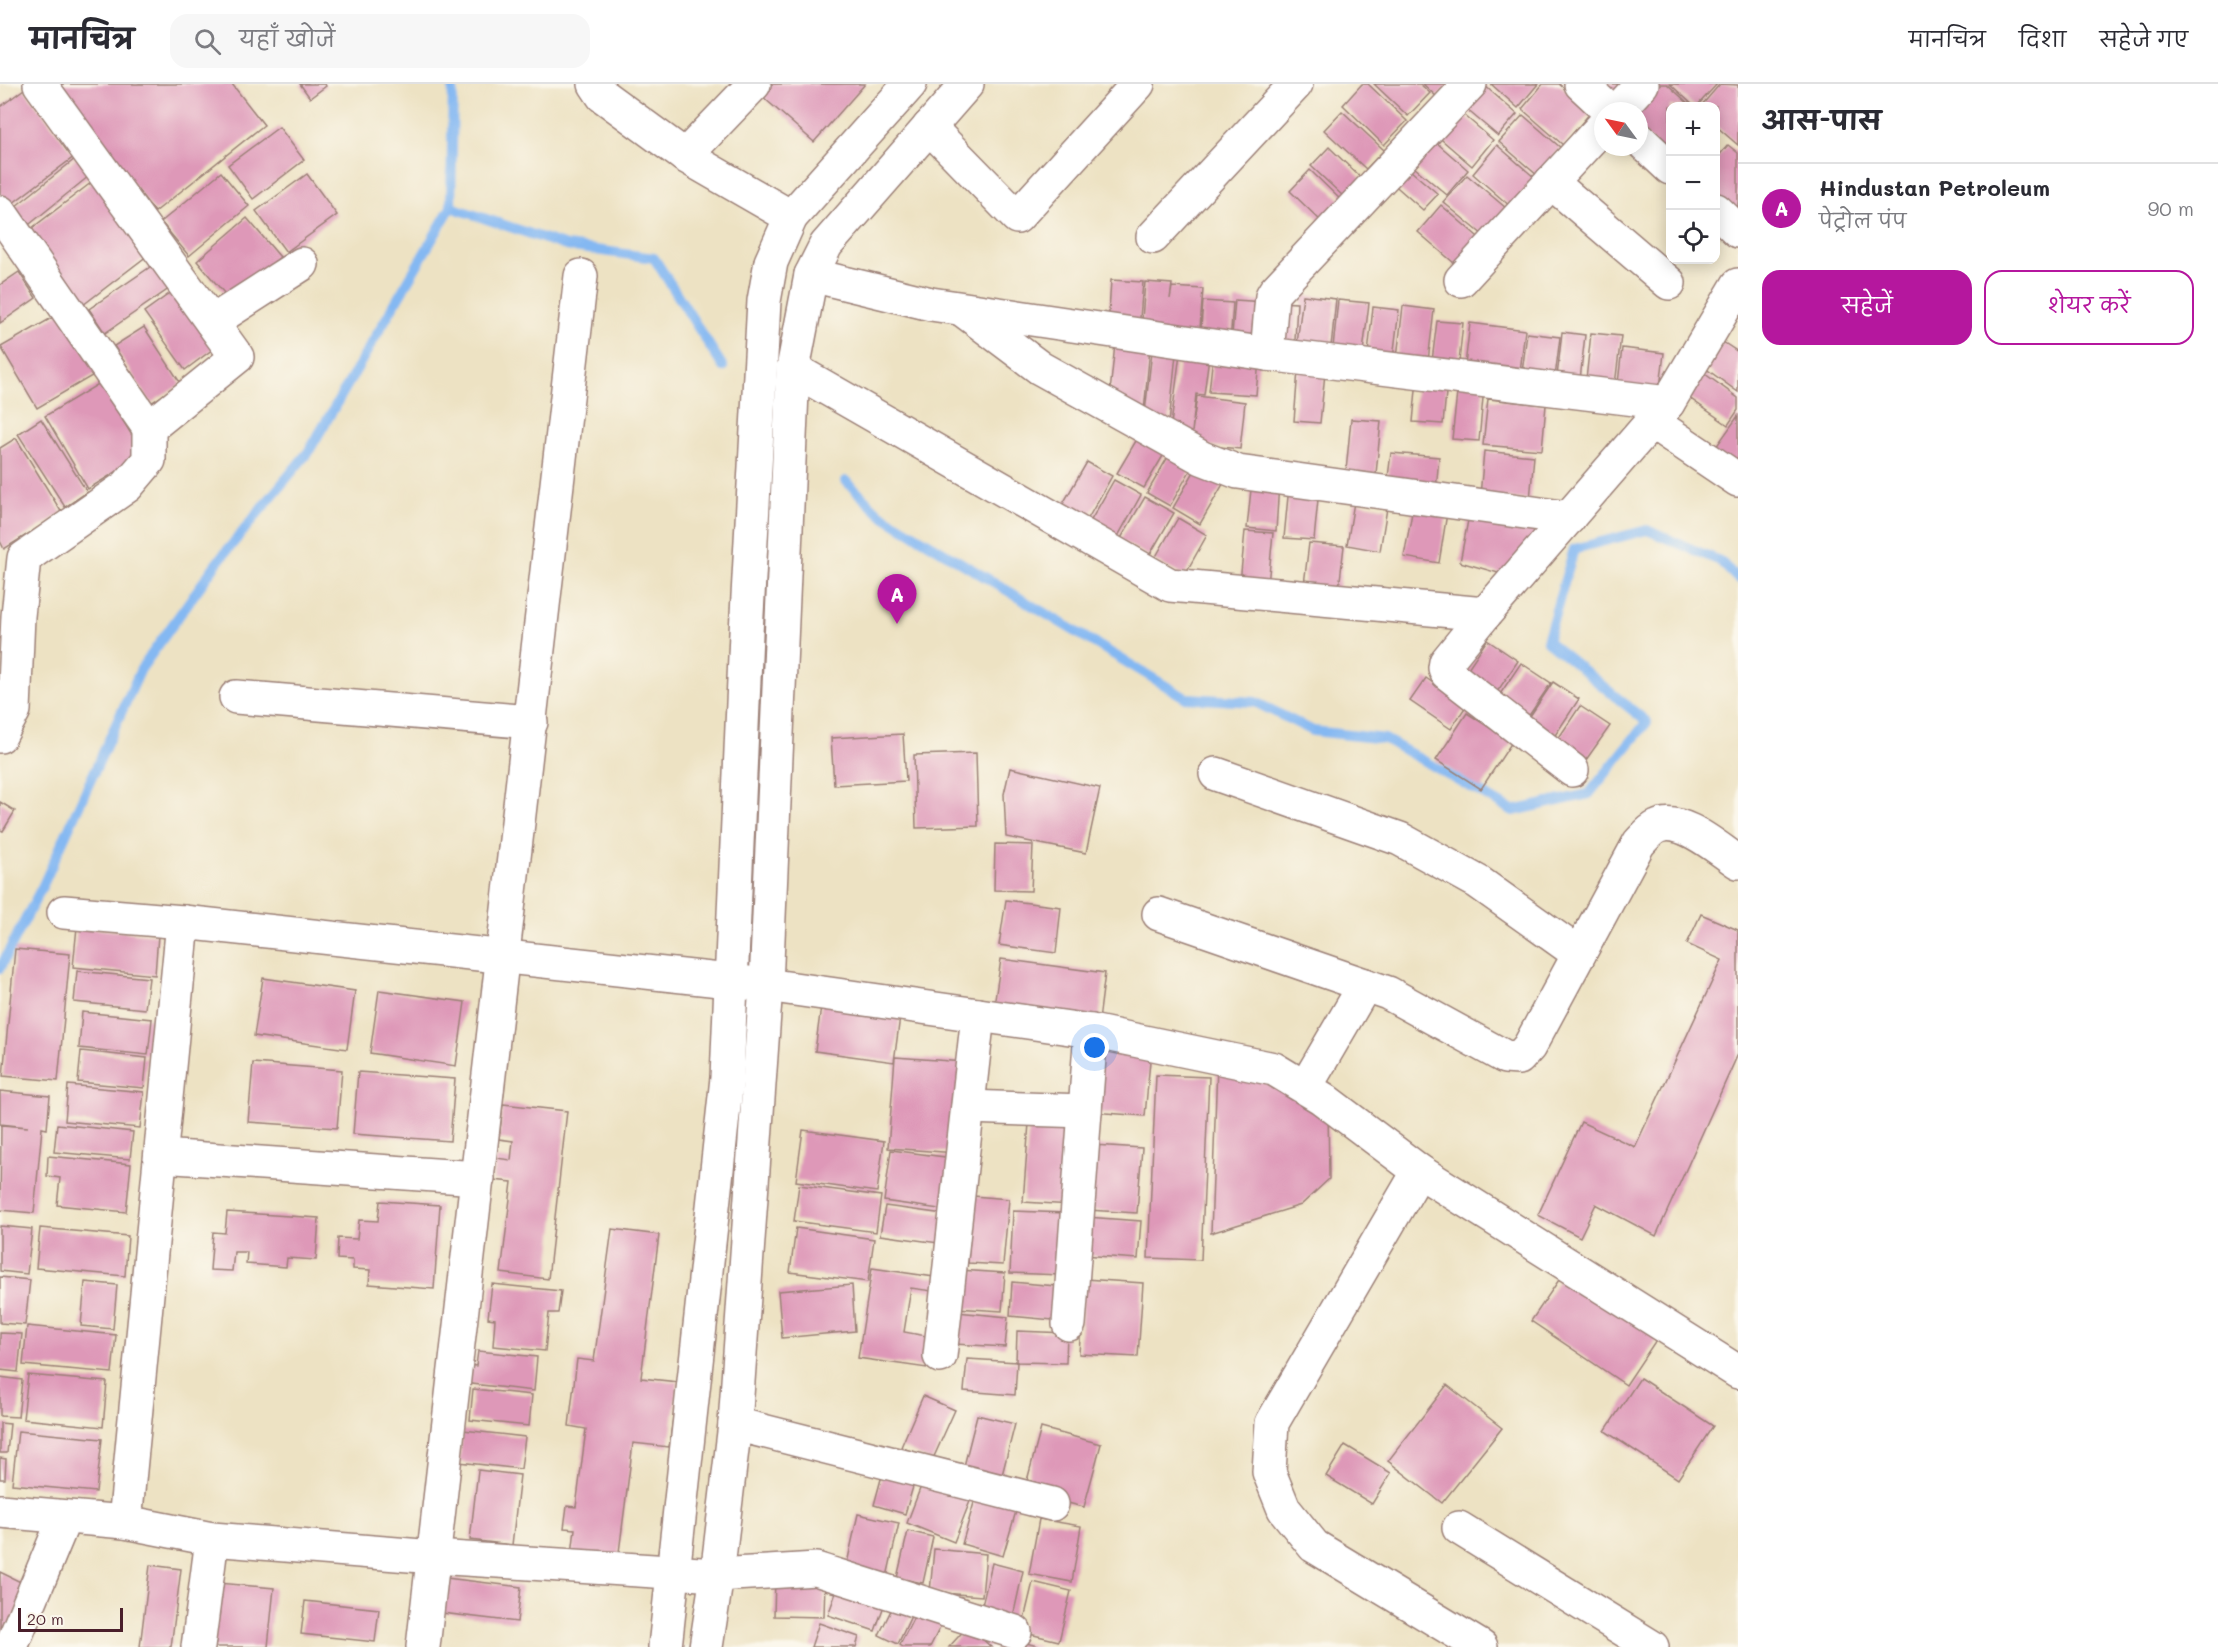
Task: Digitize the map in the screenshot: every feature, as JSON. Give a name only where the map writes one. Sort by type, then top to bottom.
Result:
[{"type":"street","points":[[40,84],[237,357],[149,428]]},
{"type":"street","points":[[595,84],[603,96],[685,156],[791,217]]},
{"type":"street","points":[[685,156],[754,84]]},
{"type":"street","points":[[665,1647],[727,1078],[760,339],[764,301],[771,262],[791,217],[910,84]]},
{"type":"street","points":[[706,1647],[735,1424],[766,985],[793,369],[812,275],[826,245],[967,84]]},
{"type":"street","points":[[929,127],[1017,217],[1138,84]]},
{"type":"street","points":[[1153,237],[1296,84]]},
{"type":"street","points":[[1267,354],[1272,296],[1275,291],[1470,84]]},
{"type":"street","points":[[1581,84],[1600,102]]},
{"type":"street","points":[[1625,102],[1642,84]]},
{"type":"street","points":[[1461,279],[1594,136]]},
{"type":"street","points":[[1648,147],[1666,163]]},
{"type":"street","points":[[1551,182],[1669,283]]},
{"type":"street","points":[[0,212],[149,428],[149,460],[127,486],[24,558],[6,613],[14,710],[0,736]]},
{"type":"street","points":[[1720,214],[1738,231]]},
{"type":"street","points":[[212,322],[302,264]]},
{"type":"street","points":[[812,275],[931,304],[1660,413],[1738,480]]},
{"type":"street","points":[[423,1647],[581,276]]},
{"type":"street","points":[[1572,770],[1448,673],[1446,662],[1726,335],[1738,285]]},
{"type":"street","points":[[960,308],[1040,368],[1202,459],[1238,472],[1569,518]]},
{"type":"street","points":[[793,369],[1170,585],[1485,614]]},
{"type":"street","points":[[236,697],[531,722]]},
{"type":"street","points":[[1216,774],[1400,839],[1478,882],[1579,954]]},
{"type":"street","points":[[1159,914],[1388,993],[1505,1057],[1519,1058],[1529,1047],[1639,843],[1656,827],[1668,824],[1684,827],[1738,862]]},
{"type":"street","points":[[64,912],[183,922],[766,985],[1091,1031],[1274,1069],[1306,1086],[1419,1171],[1738,1372]]},
{"type":"street","points":[[125,1522],[183,922]]},
{"type":"street","points":[[1306,1086],[1365,985]]},
{"type":"street","points":[[940,1356],[978,1015]]},
{"type":"street","points":[[1069,1324],[1091,1031]]},
{"type":"street","points":[[968,1107],[1085,1111]]},
{"type":"street","points":[[161,1156],[478,1178]]},
{"type":"street","points":[[1419,1171],[1272,1424],[1269,1472],[1284,1509],[1314,1546],[1450,1639],[1481,1647]]},
{"type":"street","points":[[735,1424],[1052,1504]]},
{"type":"street","points":[[0,1511],[125,1522],[212,1539],[434,1557],[717,1575],[816,1569],[1015,1632]]},
{"type":"street","points":[[11,1647],[64,1517]]},
{"type":"street","points":[[1459,1528],[1652,1647]]},
{"type":"street","points":[[198,1647],[212,1539]]},
{"type":"building","points":[[54,84],[232,84],[264,125],[155,212]]},
{"type":"building","points":[[300,84],[325,84],[326,86],[310,98]]},
{"type":"building","points":[[761,84],[865,84],[814,142],[755,90]]},
{"type":"building","points":[[1362,84],[1368,84],[1407,121],[1384,145],[1343,105]]},
{"type":"building","points":[[1374,84],[1420,84],[1430,93],[1408,116]]},
{"type":"building","points":[[1423,84],[1449,84],[1437,97]]},
{"type":"building","points":[[1491,84],[1538,84],[1518,108]]},
{"type":"building","points":[[1543,84],[1559,84],[1591,112],[1563,145],[1522,109]]},
{"type":"building","points":[[1595,84],[1628,84],[1612,101]]},
{"type":"building","points":[[1659,84],[1667,84],[1687,102],[1666,102],[1666,150],[1663,153],[1648,138],[1648,102],[1642,102]]},
{"type":"building","points":[[1670,84],[1717,84],[1701,102],[1690,102]]},
{"type":"building","points":[[1720,84],[1738,85],[1738,145],[1720,129],[1720,102],[1704,102]]},
{"type":"building","points":[[1484,85],[1517,114],[1498,136],[1465,108]]},
{"type":"building","points":[[24,89],[75,156],[9,206],[0,194],[0,107]]},
{"type":"building","points":[[1457,109],[1493,140],[1472,166],[1435,134]]},
{"type":"building","points":[[1342,111],[1384,150],[1366,169],[1324,130]]},
{"type":"building","points":[[1523,115],[1561,148],[1538,176],[1499,142]]},
{"type":"building","points":[[279,127],[304,160],[253,199],[228,165]]},
{"type":"building","points":[[1430,137],[1468,170],[1447,195],[1408,162]]},
{"type":"building","points":[[1497,145],[1535,178],[1511,207],[1473,174]]},
{"type":"building","points":[[1728,145],[1738,153],[1738,216],[1720,200],[1720,154]]},
{"type":"building","points":[[1329,147],[1362,179],[1344,197],[1311,166]]},
{"type":"building","points":[[80,155],[94,172],[25,228],[11,210]]},
{"type":"building","points":[[1404,165],[1438,194],[1423,210],[1390,181]]},
{"type":"building","points":[[1310,170],[1345,204],[1325,225],[1290,191]]},
{"type":"building","points":[[221,172],[249,206],[189,256],[161,222]]},
{"type":"building","points":[[307,174],[337,215],[286,252],[256,211]]},
{"type":"building","points":[[1467,175],[1506,208],[1483,235],[1443,202]]},
{"type":"building","points":[[96,179],[152,252],[83,305],[27,232]]},
{"type":"building","points":[[1441,205],[1484,242],[1461,269],[1418,232]]},
{"type":"building","points":[[247,218],[280,257],[230,300],[197,261]]},
{"type":"building","points":[[156,263],[173,286],[105,333],[89,309]]},
{"type":"building","points":[[19,272],[36,298],[0,323],[0,285]]},
{"type":"building","points":[[1111,280],[1143,282],[1139,330],[1108,328]]},
{"type":"building","points":[[1145,282],[1172,284],[1170,299],[1172,287],[1203,289],[1199,341],[1141,332]]},
{"type":"building","points":[[176,289],[217,346],[185,370],[144,312]]},
{"type":"building","points":[[1303,295],[1336,299],[1330,356],[1296,352]]},
{"type":"building","points":[[1235,300],[1265,302],[1262,349],[1231,347]]},
{"type":"building","points":[[1338,300],[1369,303],[1362,360],[1332,357]]},
{"type":"building","points":[[1203,301],[1233,303],[1230,343],[1200,341]]},
{"type":"building","points":[[1278,302],[1297,303],[1295,341],[1275,339]]},
{"type":"building","points":[[1403,306],[1434,310],[1427,370],[1396,366]]},
{"type":"building","points":[[1373,307],[1399,310],[1392,366],[1367,363]]},
{"type":"building","points":[[62,312],[97,373],[37,408],[1,347]]},
{"type":"building","points":[[1437,321],[1463,323],[1458,372],[1431,369]]},
{"type":"building","points":[[1470,323],[1525,330],[1519,380],[1464,374]]},
{"type":"building","points":[[144,327],[181,384],[151,403],[114,346]]},
{"type":"building","points":[[1562,332],[1585,335],[1579,389],[1556,386]]},
{"type":"building","points":[[1527,333],[1560,337],[1554,385],[1521,381]]},
{"type":"building","points":[[1591,333],[1621,336],[1614,393],[1585,389]]},
{"type":"building","points":[[1723,342],[1738,352],[1738,392],[1705,368]]},
{"type":"building","points":[[1115,344],[1150,348],[1143,422],[1109,402]]},
{"type":"building","points":[[1622,348],[1664,353],[1659,397],[1617,392]]},
{"type":"building","points":[[1152,351],[1176,354],[1169,424],[1144,421]]},
{"type":"building","points":[[1180,353],[1209,356],[1204,395],[1196,394],[1192,432],[1197,396],[1245,402],[1240,449],[1191,444],[1170,433]]},
{"type":"building","points":[[1213,355],[1259,359],[1256,395],[1209,392]]},
{"type":"building","points":[[1298,370],[1325,373],[1320,423],[1294,421]]},
{"type":"building","points":[[1705,374],[1738,398],[1738,410],[1728,425],[1688,397]]},
{"type":"building","points":[[1417,379],[1447,382],[1443,424],[1413,422]]},
{"type":"building","points":[[100,383],[144,455],[88,489],[45,416]]},
{"type":"building","points":[[1458,384],[1484,387],[1479,441],[1452,439]]},
{"type":"building","points":[[1488,399],[1546,405],[1542,450],[1483,445]]},
{"type":"building","points":[[1738,416],[1738,473],[1711,454]]},
{"type":"building","points":[[41,419],[87,492],[65,507],[18,434]]},
{"type":"building","points":[[1351,419],[1381,421],[1376,474],[1346,471]]},
{"type":"building","points":[[1143,429],[1170,444],[1144,488],[1117,473]]},
{"type":"building","points":[[16,438],[62,513],[4,549],[0,541],[0,448]]},
{"type":"building","points":[[1173,448],[1195,462],[1170,506],[1147,493]]},
{"type":"building","points":[[1484,451],[1534,456],[1530,500],[1480,496]]},
{"type":"building","points":[[1391,453],[1439,457],[1436,490],[1387,485]]},
{"type":"building","points":[[1087,462],[1112,476],[1086,522],[1061,507]]},
{"type":"building","points":[[1199,463],[1226,479],[1200,524],[1173,508]]},
{"type":"building","points":[[1114,480],[1141,495],[1117,538],[1090,522]]},
{"type":"building","points":[[1252,480],[1279,483],[1276,531],[1247,528]]},
{"type":"building","points":[[1289,486],[1319,489],[1314,540],[1284,538]]},
{"type":"building","points":[[1145,497],[1174,513],[1149,556],[1120,540]]},
{"type":"building","points":[[1354,502],[1387,508],[1380,551],[1347,545]]},
{"type":"building","points":[[1413,507],[1447,513],[1439,563],[1404,557]]},
{"type":"building","points":[[1469,515],[1544,525],[1505,575],[1460,562]]},
{"type":"building","points":[[1178,518],[1207,535],[1184,576],[1154,560]]},
{"type":"building","points":[[1245,531],[1273,533],[1268,585],[1240,583]]},
{"type":"building","points":[[1309,543],[1344,546],[1338,597],[1303,593]]},
{"type":"building","points":[[1487,640],[1518,661],[1493,698],[1462,677]]},
{"type":"building","points":[[1521,663],[1551,683],[1526,720],[1496,700]]},
{"type":"building","points":[[1426,678],[1466,706],[1451,729],[1410,701]]},
{"type":"building","points":[[1553,682],[1579,699],[1550,743],[1524,725]]},
{"type":"building","points":[[1580,706],[1610,726],[1581,767],[1552,748]]},
{"type":"building","points":[[1467,713],[1512,742],[1481,789],[1436,760]]},
{"type":"building","points":[[903,734],[906,781],[834,785],[831,738]]},
{"type":"building","points":[[976,753],[978,826],[916,828],[914,755]]},
{"type":"building","points":[[1010,768],[1100,788],[1086,853],[1006,837],[1004,794]]},
{"type":"building","points":[[0,802],[15,811],[3,831],[0,830]]},
{"type":"building","points":[[995,844],[1033,845],[1031,891],[994,890]]},
{"type":"building","points":[[1006,900],[1061,907],[1056,953],[999,945]]},
{"type":"building","points":[[1701,914],[1738,930],[1738,1054],[1656,1236],[1596,1204],[1580,1237],[1538,1215],[1581,1122],[1635,1147],[1722,960],[1687,944]]},
{"type":"building","points":[[77,927],[158,935],[155,975],[73,967]]},
{"type":"building","points":[[15,949],[70,954],[58,1081],[3,1076]]},
{"type":"building","points":[[1001,959],[1105,973],[1098,1028],[993,1013]]},
{"type":"building","points":[[77,971],[149,978],[145,1009],[74,1002]]},
{"type":"building","points":[[263,978],[355,991],[347,1049],[254,1036]]},
{"type":"building","points":[[379,990],[465,1002],[456,1066],[370,1053]]},
{"type":"building","points":[[822,999],[901,1009],[894,1062],[815,1051]]},
{"type":"building","points":[[82,1012],[152,1019],[148,1055],[79,1048]]},
{"type":"building","points":[[1099,1046],[1151,1050],[1145,1116],[1093,1112]]},
{"type":"building","points":[[81,1051],[147,1058],[144,1088],[78,1082]]},
{"type":"building","points":[[895,1057],[964,1062],[957,1153],[888,1148]]},
{"type":"building","points":[[253,1063],[342,1070],[337,1128],[248,1122]]},
{"type":"building","points":[[1217,1065],[1328,1106],[1329,1179],[1301,1205],[1211,1233]]},
{"type":"building","points":[[358,1072],[455,1079],[450,1141],[353,1134]]},
{"type":"building","points":[[1156,1075],[1209,1077],[1201,1260],[1148,1258]]},
{"type":"building","points":[[68,1085],[144,1092],[140,1128],[65,1121]]},
{"type":"building","points":[[0,1091],[50,1096],[47,1129],[42,1128],[34,1213],[0,1210],[1,1125],[28,1127],[0,1124]]},
{"type":"building","points":[[503,1104],[567,1111],[548,1279],[501,1273],[512,1182],[493,1180],[496,1158],[511,1160],[513,1141],[499,1139]]},
{"type":"building","points":[[1029,1123],[1078,1126],[1072,1205],[1023,1202]]},
{"type":"building","points":[[57,1124],[133,1132],[130,1159],[54,1152]]},
{"type":"building","points":[[803,1130],[884,1141],[877,1192],[796,1181]]},
{"type":"building","points":[[1093,1145],[1142,1148],[1137,1213],[1088,1210]]},
{"type":"building","points":[[891,1150],[960,1159],[953,1211],[884,1201]]},
{"type":"building","points":[[48,1156],[131,1164],[126,1212],[57,1205],[60,1178],[47,1176]]},
{"type":"building","points":[[799,1185],[881,1196],[876,1232],[794,1221]]},
{"type":"building","points":[[973,1196],[1009,1199],[1003,1265],[968,1263]]},
{"type":"building","points":[[380,1201],[440,1205],[434,1289],[369,1284],[370,1270],[353,1269],[353,1260],[337,1259],[338,1238],[357,1239],[359,1220],[378,1221]]},
{"type":"building","points":[[885,1206],[951,1215],[946,1244],[880,1235]]},
{"type":"building","points":[[1013,1211],[1065,1213],[1062,1275],[1010,1273]]},
{"type":"building","points":[[227,1212],[319,1218],[316,1260],[287,1258],[286,1267],[246,1264],[247,1252],[234,1252],[232,1271],[210,1270],[213,1232],[225,1233]]},
{"type":"building","points":[[1086,1217],[1141,1221],[1138,1259],[1083,1255]]},
{"type":"building","points":[[0,1226],[32,1229],[27,1274],[0,1271]]},
{"type":"building","points":[[40,1228],[128,1236],[125,1276],[36,1268]]},
{"type":"building","points":[[796,1228],[874,1239],[868,1282],[790,1272]]},
{"type":"building","points":[[612,1229],[659,1235],[641,1378],[678,1382],[669,1447],[633,1443],[618,1560],[572,1554],[575,1529],[564,1528],[567,1506],[576,1507],[586,1429],[569,1426],[577,1359],[594,1361]]},
{"type":"building","points":[[872,1268],[941,1278],[939,1292],[911,1288],[904,1332],[932,1337],[927,1368],[858,1358]]},
{"type":"building","points":[[959,1270],[1005,1273],[1002,1311],[956,1308]]},
{"type":"building","points":[[1565,1271],[1660,1334],[1626,1385],[1531,1321]]},
{"type":"building","points":[[0,1277],[30,1280],[25,1325],[0,1323]]},
{"type":"building","points":[[1084,1279],[1143,1283],[1138,1357],[1079,1354]]},
{"type":"building","points":[[85,1282],[117,1285],[113,1329],[81,1326]]},
{"type":"building","points":[[1012,1282],[1067,1287],[1064,1321],[1010,1316]]},
{"type":"building","points":[[492,1284],[561,1291],[558,1313],[549,1313],[545,1351],[493,1346],[495,1319],[488,1318]]},
{"type":"building","points":[[852,1285],[855,1331],[782,1338],[778,1291]]},
{"type":"building","points":[[957,1312],[1008,1317],[1005,1347],[955,1344]]},
{"type":"building","points":[[27,1326],[116,1335],[112,1373],[23,1365]]},
{"type":"building","points":[[1017,1331],[1067,1333],[1066,1363],[1016,1362]]},
{"type":"building","points":[[0,1333],[22,1334],[18,1372],[0,1370]]},
{"type":"building","points":[[478,1351],[537,1357],[534,1391],[463,1383],[465,1365],[476,1366]]},
{"type":"building","points":[[967,1359],[1017,1362],[1015,1395],[964,1391]]},
{"type":"building","points":[[28,1375],[107,1382],[103,1427],[23,1419]]},
{"type":"building","points":[[0,1377],[22,1380],[18,1417],[0,1416]]},
{"type":"building","points":[[1640,1378],[1713,1426],[1678,1479],[1605,1431]]},
{"type":"building","points":[[1447,1385],[1502,1428],[1442,1503],[1388,1461]]},
{"type":"building","points":[[473,1389],[532,1395],[529,1426],[470,1420]]},
{"type":"building","points":[[923,1396],[955,1410],[932,1461],[901,1447]]},
{"type":"building","points":[[977,1415],[1015,1424],[1001,1479],[963,1470]]},
{"type":"building","points":[[0,1423],[10,1424],[7,1453],[0,1453]]},
{"type":"building","points":[[1041,1428],[1101,1444],[1084,1507],[1024,1492]]},
{"type":"building","points":[[463,1430],[525,1437],[521,1469],[459,1462]]},
{"type":"building","points":[[18,1431],[102,1439],[96,1492],[12,1484]]},
{"type":"building","points":[[1345,1445],[1391,1473],[1372,1504],[1326,1476]]},
{"type":"building","points":[[0,1458],[6,1459],[5,1479],[0,1479]]},
{"type":"building","points":[[885,1464],[917,1473],[905,1514],[874,1505]]},
{"type":"building","points":[[478,1470],[520,1475],[512,1545],[470,1540]]},
{"type":"building","points":[[926,1473],[974,1491],[954,1542],[907,1523]]},
{"type":"building","points":[[978,1489],[1019,1501],[1003,1556],[962,1544]]},
{"type":"building","points":[[858,1514],[899,1523],[887,1577],[846,1568]]},
{"type":"building","points":[[1039,1519],[1081,1526],[1072,1582],[1029,1574]]},
{"type":"building","points":[[908,1531],[933,1537],[923,1583],[897,1578]]},
{"type":"building","points":[[934,1549],[986,1554],[982,1596],[930,1592]]},
{"type":"building","points":[[992,1563],[1023,1571],[1011,1626],[979,1618]]},
{"type":"building","points":[[150,1565],[181,1569],[171,1647],[140,1647]]},
{"type":"building","points":[[0,1572],[29,1586],[0,1644]]},
{"type":"building","points":[[446,1578],[521,1587],[517,1622],[442,1613]]},
{"type":"building","points":[[775,1578],[825,1579],[824,1617],[774,1616]]},
{"type":"building","points":[[1033,1582],[1071,1591],[1059,1641],[1021,1632]]},
{"type":"building","points":[[218,1583],[274,1588],[268,1647],[212,1647]]},
{"type":"building","points":[[839,1584],[886,1600],[875,1631],[828,1615]]},
{"type":"building","points":[[898,1596],[916,1605],[898,1644],[879,1635]]},
{"type":"building","points":[[305,1601],[379,1609],[375,1642],[301,1634]]},
{"type":"building","points":[[920,1605],[945,1617],[930,1647],[903,1647],[900,1645]]},
{"type":"building","points":[[819,1623],[859,1637],[856,1647],[811,1647]]},
{"type":"building","points":[[968,1626],[991,1647],[949,1647]]},
{"type":"building","points":[[1010,1639],[1038,1646],[1038,1647],[1007,1647]]},
{"type":"waterway","points":[[0,968],[43,885],[141,669],[216,564],[309,451],[451,207],[453,84]]},
{"type":"waterway","points":[[451,207],[566,246],[654,258],[723,367]]},
{"type":"waterway","points":[[846,481],[880,514],[1186,698],[1255,702],[1313,731],[1385,739],[1513,811],[1589,794],[1647,722],[1547,641],[1574,549],[1647,530],[1720,561],[1738,579]]},
{"type":"place","name":"Hindustan Petroleum","points":[[897,624]]}]
